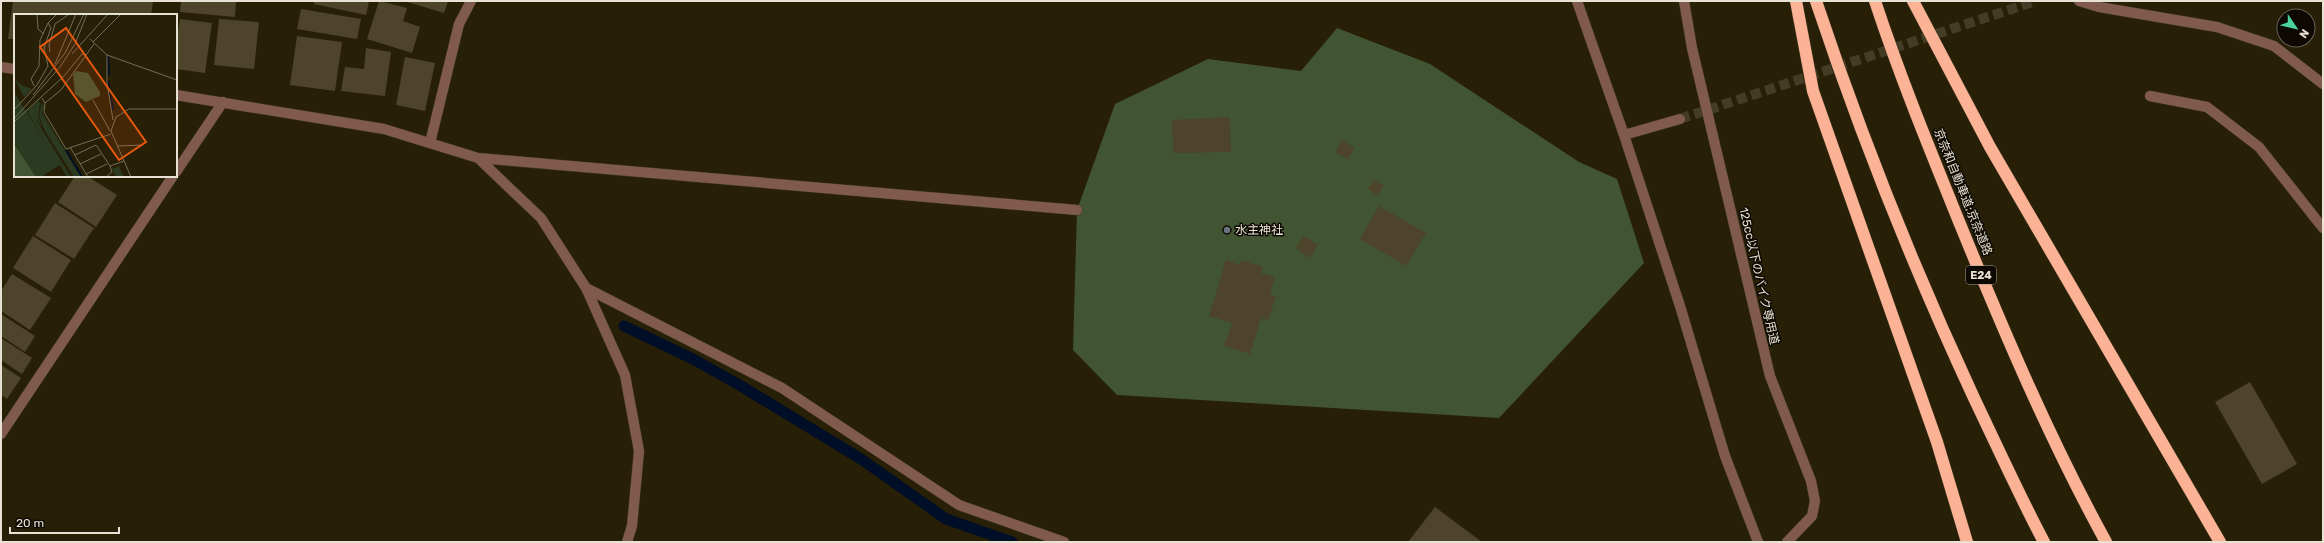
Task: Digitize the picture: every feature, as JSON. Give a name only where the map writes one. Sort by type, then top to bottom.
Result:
[{"type":"highway","points":[[1796,1],[1814,91],[1937,442],[1967,542]]},
{"type":"highway","points":[[1816,1],[1845,87],[1934,311],[2024,505],[2044,542]]},
{"type":"highway","name":"京奈和自動車道;京奈道路","points":[[1875,1],[1896,65],[1985,285],[2072,480],[2106,542]]},
{"type":"highway","points":[[1913,1],[1990,147],[2220,542]]},
{"type":"street","points":[[430,143],[459,24],[471,1]]},
{"type":"street","points":[[1577,1],[1624,135],[1680,306],[1724,456],[1758,542]]},
{"type":"street","name":"125cc以下のバイク専用道","points":[[1684,1],[1692,48],[1770,376],[1811,481],[1815,501],[1812,516],[1787,542]]},
{"type":"street","points":[[2079,1],[2099,7],[2217,27],[2274,46],[2323,84]]},
{"type":"street","points":[[1,67],[14,69]]},
{"type":"street","points":[[177,95],[384,129],[478,158],[1077,210]]},
{"type":"street","points":[[2150,96],[2207,106],[2259,147],[2323,228]]},
{"type":"street","points":[[177,171],[223,102]]},
{"type":"street","points":[[1624,135],[1680,119]]},
{"type":"street","points":[[478,158],[541,218],[586,288],[625,375],[640,451],[632,526],[627,542]]},
{"type":"street","points":[[1,434],[172,177]]},
{"type":"street","points":[[586,288],[782,388],[959,505],[1064,542]]},
{"type":"green space","points":[[1337,28],[1430,64],[1579,162],[1617,179],[1644,263],[1499,418],[1117,395],[1073,350],[1077,210],[1115,104],[1208,59],[1301,71]]},
{"type":"building","points":[[13,1],[153,1],[151,14],[14,14],[14,39],[8,39]]},
{"type":"building","points":[[181,1],[236,1],[235,17],[180,12]]},
{"type":"building","points":[[314,1],[369,1],[366,15],[314,4]]},
{"type":"building","points":[[379,1],[407,8],[403,21],[420,27],[412,53],[367,39]]},
{"type":"building","points":[[404,1],[448,1],[444,13]]},
{"type":"building","points":[[301,9],[361,19],[357,39],[297,29]]},
{"type":"building","points":[[180,19],[212,23],[205,73],[177,69],[177,37]]},
{"type":"building","points":[[219,19],[259,22],[254,69],[214,65]]},
{"type":"building","points":[[297,36],[342,42],[335,91],[290,85]]},
{"type":"building","points":[[366,48],[391,52],[385,96],[341,91],[345,67],[364,69]]},
{"type":"building","points":[[405,57],[435,63],[425,111],[396,105]]},
{"type":"building","points":[[1230,117],[1231,152],[1173,153],[1172,120]]},
{"type":"building","points":[[1342,140],[1355,148],[1348,159],[1335,152]]},
{"type":"building","points":[[74,177],[89,177],[117,195],[96,227],[58,202]]},
{"type":"building","points":[[1374,180],[1384,186],[1377,195],[1368,189]]},
{"type":"building","points":[[55,203],[94,228],[74,259],[35,235]]},
{"type":"building","points":[[1379,206],[1426,233],[1406,266],[1360,239]]},
{"type":"building","points":[[33,236],[71,260],[51,292],[13,268]]},
{"type":"building","points":[[1304,236],[1318,245],[1310,258],[1296,248]]},
{"type":"building","points":[[1226,260],[1240,265],[1241,260],[1263,267],[1261,273],[1275,277],[1270,295],[1276,296],[1268,321],[1261,318],[1250,354],[1224,346],[1232,323],[1209,316]]},
{"type":"building","points":[[12,274],[51,298],[30,330],[1,311],[1,291]]},
{"type":"building","points":[[1,314],[35,336],[25,352],[1,336]]},
{"type":"building","points":[[1,338],[32,358],[22,374],[1,360]]},
{"type":"building","points":[[1,365],[21,378],[7,399],[1,395]]},
{"type":"building","points":[[2250,382],[2297,464],[2262,484],[2215,402]]},
{"type":"building","points":[[1435,507],[1482,542],[1408,542]]},
{"type":"waterway","points":[[624,326],[693,359],[741,386],[861,459],[946,519],[1012,542]]},
{"type":"tunnel","points":[[1680,119],[2036,1]]},
{"type":"place","name":"水主神社","points":[[1227,230]]}]
